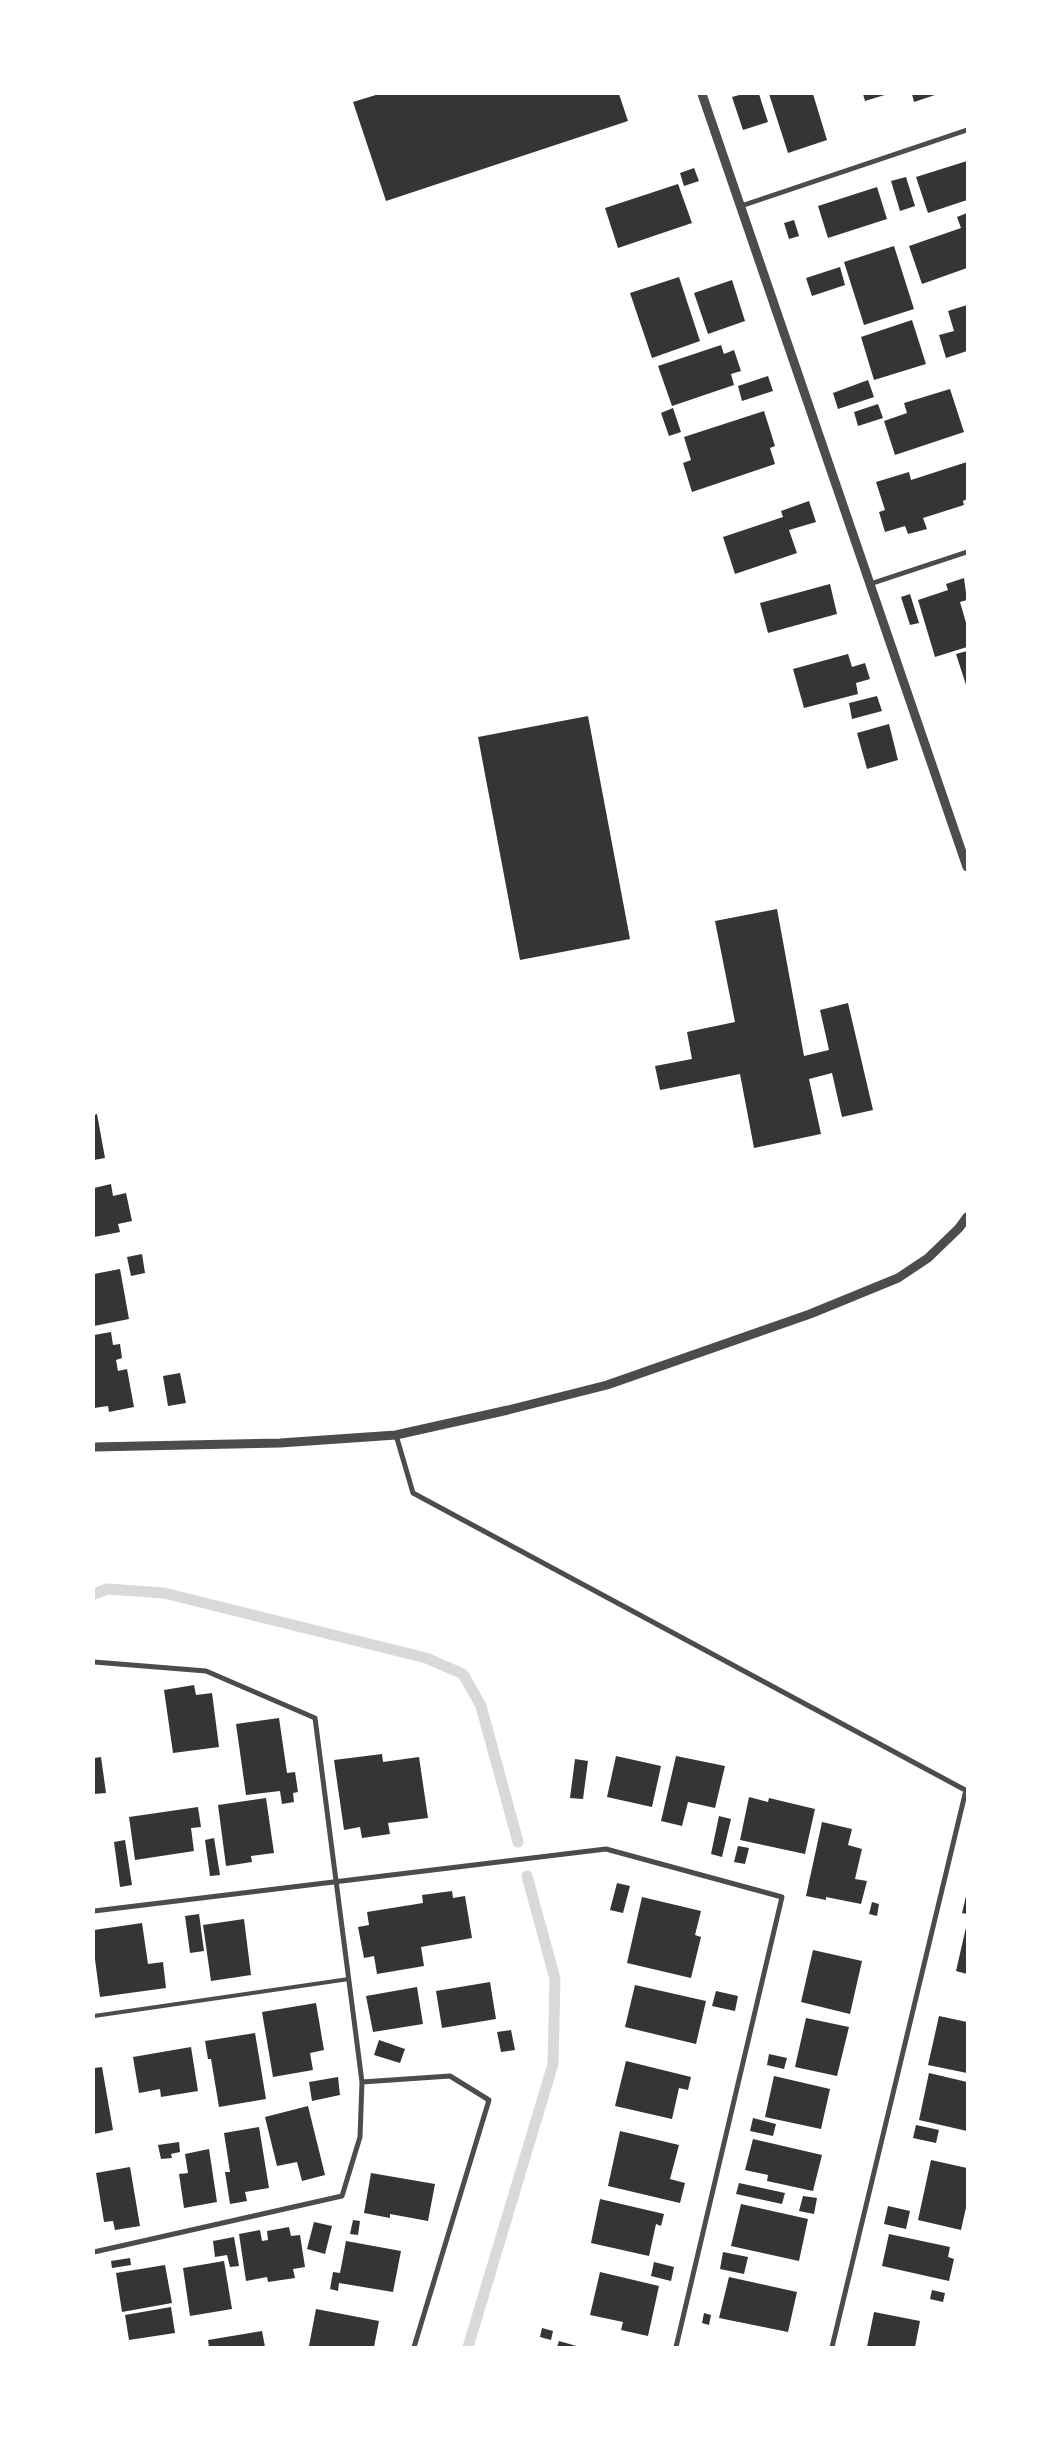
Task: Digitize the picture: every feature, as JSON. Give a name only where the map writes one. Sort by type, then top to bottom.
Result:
[{"type":"street","points":[[702,94],[967,867]]},
{"type":"street","points":[[741,206],[967,130]]},
{"type":"street","points":[[870,584],[967,552]]},
{"type":"street","points":[[94,1447],[280,1443],[396,1435],[608,1385],[810,1314],[898,1278],[928,1258],[959,1228],[967,1217]]},
{"type":"street","points":[[396,1435],[413,1493],[967,1790],[832,2347]]},
{"type":"street","points":[[94,1662],[206,1671],[316,1718],[335,1882],[362,2082],[360,2137],[342,2196],[94,2252]]},
{"type":"street","points":[[94,1911],[606,1849],[782,1898],[676,2347]]},
{"type":"street","points":[[362,2082],[450,2076],[489,2100],[414,2347]]},
{"type":"lane","points":[[94,2016],[348,1979]]},
{"type":"building","points":[[379,94],[619,94],[628,121],[386,201],[353,102]]},
{"type":"building","points":[[743,94],[759,94],[768,122],[743,130],[732,97]]},
{"type":"building","points":[[769,94],[813,94],[827,140],[788,153]]},
{"type":"building","points":[[863,94],[888,94],[865,101]]},
{"type":"building","points":[[912,94],[934,94],[935,95],[914,102]]},
{"type":"building","points":[[967,161],[967,200],[928,213],[916,177]]},
{"type":"building","points":[[694,168],[699,181],[684,186],[680,173]]},
{"type":"building","points":[[906,177],[915,206],[900,211],[891,181]]},
{"type":"building","points":[[678,184],[692,223],[618,248],[605,208]]},
{"type":"building","points":[[877,187],[887,219],[828,238],[818,206]]},
{"type":"building","points":[[967,213],[967,268],[922,284],[909,246],[961,228],[957,217]]},
{"type":"building","points":[[794,220],[799,236],[789,239],[784,223]]},
{"type":"building","points":[[894,246],[914,309],[864,325],[844,262]]},
{"type":"building","points":[[840,267],[845,285],[812,296],[806,278]]},
{"type":"building","points":[[679,277],[700,341],[652,358],[630,293]]},
{"type":"building","points":[[732,280],[745,321],[708,334],[694,293]]},
{"type":"building","points":[[967,305],[967,351],[946,358],[939,335],[954,331],[948,311]]},
{"type":"building","points":[[912,320],[926,364],[874,380],[861,337]]},
{"type":"building","points":[[721,345],[724,354],[734,350],[741,371],[731,374],[734,385],[672,406],[658,366]]},
{"type":"building","points":[[768,376],[773,391],[742,401],[738,386]]},
{"type":"building","points":[[868,380],[874,397],[838,409],[833,393]]},
{"type":"building","points":[[950,389],[964,432],[895,455],[884,421],[907,413],[904,403]]},
{"type":"building","points":[[878,404],[883,418],[858,426],[854,412]]},
{"type":"building","points":[[673,408],[681,432],[669,436],[661,413]]},
{"type":"building","points":[[764,411],[775,446],[770,448],[775,464],[692,492],[683,463],[691,460],[684,437]]},
{"type":"building","points":[[967,462],[967,499],[963,501],[964,505],[923,518],[927,529],[908,534],[905,526],[885,532],[879,512],[885,510],[876,482],[909,472],[911,480]]},
{"type":"building","points":[[809,501],[816,522],[789,530],[797,553],[735,574],[723,537],[783,517],[781,511]]},
{"type":"building","points":[[964,578],[967,600],[960,602],[967,626],[967,647],[935,657],[918,600],[948,590],[946,584]]},
{"type":"building","points":[[830,584],[837,614],[768,633],[760,603]]},
{"type":"building","points":[[910,594],[919,623],[910,625],[901,597]]},
{"type":"building","points":[[967,651],[967,688],[956,654]]},
{"type":"building","points":[[848,654],[852,667],[865,663],[870,679],[856,683],[858,694],[804,708],[793,669]]},
{"type":"building","points":[[877,696],[882,711],[852,719],[849,703]]},
{"type":"building","points":[[588,716],[630,939],[520,960],[478,737]]},
{"type":"building","points":[[889,724],[898,760],[867,769],[857,733]]},
{"type":"building","points":[[777,909],[804,1056],[829,1050],[820,1010],[848,1003],[873,1110],[842,1117],[832,1073],[809,1079],[821,1134],[754,1148],[740,1074],[660,1090],[655,1066],[692,1059],[687,1032],[735,1022],[715,921]]},
{"type":"building","points":[[97,1114],[105,1158],[94,1160],[94,1115]]},
{"type":"building","points":[[111,1184],[113,1196],[126,1193],[132,1221],[118,1224],[120,1232],[94,1237],[94,1188]]},
{"type":"building","points":[[142,1254],[145,1273],[131,1276],[127,1257]]},
{"type":"building","points":[[120,1269],[129,1319],[94,1326],[94,1274]]},
{"type":"building","points":[[111,1332],[113,1345],[120,1344],[122,1358],[116,1360],[118,1371],[127,1369],[134,1407],[109,1412],[108,1406],[94,1408],[94,1335]]},
{"type":"building","points":[[180,1373],[186,1403],[168,1406],[163,1376]]},
{"type":"building","points":[[194,1685],[196,1695],[212,1693],[219,1747],[173,1753],[164,1690]]},
{"type":"building","points":[[279,1718],[287,1773],[295,1772],[298,1792],[293,1793],[294,1802],[282,1804],[280,1791],[246,1795],[236,1724]]},
{"type":"building","points":[[382,1754],[383,1762],[419,1757],[428,1818],[388,1823],[390,1834],[362,1838],[360,1827],[344,1830],[334,1760]]},
{"type":"building","points":[[616,1756],[661,1766],[652,1807],[607,1797]]},
{"type":"building","points":[[676,1756],[725,1766],[715,1808],[688,1802],[682,1826],[661,1821]]},
{"type":"building","points":[[101,1757],[106,1793],[94,1794],[94,1758]]},
{"type":"building","points":[[575,1759],[588,1761],[583,1799],[570,1798]]},
{"type":"building","points":[[749,1797],[768,1802],[769,1798],[815,1809],[805,1854],[740,1840]]},
{"type":"building","points":[[266,1798],[274,1853],[251,1856],[252,1862],[226,1866],[218,1805]]},
{"type":"building","points":[[198,1807],[201,1827],[191,1828],[194,1851],[135,1860],[129,1817]]},
{"type":"building","points":[[719,1816],[731,1819],[722,1857],[711,1854]]},
{"type":"building","points":[[822,1822],[852,1829],[848,1845],[862,1849],[855,1879],[867,1881],[861,1904],[826,1897],[826,1900],[806,1896]]},
{"type":"building","points":[[214,1838],[220,1875],[210,1876],[205,1840]]},
{"type":"building","points":[[125,1840],[132,1885],[120,1887],[114,1842]]},
{"type":"building","points":[[738,1846],[749,1848],[745,1864],[734,1862]]},
{"type":"building","points":[[617,1883],[630,1886],[623,1913],[610,1910]]},
{"type":"building","points":[[452,1891],[453,1898],[465,1896],[472,1938],[421,1947],[424,1966],[377,1974],[374,1956],[364,1958],[358,1927],[369,1925],[367,1912],[423,1903],[422,1895]]},
{"type":"building","points":[[967,1892],[967,1914],[962,1913]]},
{"type":"building","points":[[642,1897],[701,1911],[695,1935],[701,1937],[691,1978],[627,1963]]},
{"type":"building","points":[[872,1902],[879,1904],[877,1916],[869,1914]]},
{"type":"building","points":[[199,1914],[204,1951],[190,1953],[185,1916]]},
{"type":"building","points":[[244,1919],[251,1975],[211,1981],[203,1925]]},
{"type":"building","points":[[142,1923],[148,1964],[163,1962],[166,1988],[100,1997],[94,1952],[94,1930]]},
{"type":"building","points":[[967,1923],[967,1974],[956,1971]]},
{"type":"building","points":[[813,1950],[862,1961],[850,2014],[801,2002]]},
{"type":"building","points":[[490,1982],[496,2019],[442,2028],[436,1991]]},
{"type":"building","points":[[635,1985],[706,2001],[696,2044],[625,2027]]},
{"type":"building","points":[[417,1987],[423,2024],[373,2032],[366,1996]]},
{"type":"building","points":[[716,1991],[738,1996],[735,2011],[712,2006]]},
{"type":"building","points":[[316,2003],[324,2050],[310,2053],[313,2070],[273,2077],[262,2012]]},
{"type":"building","points":[[939,2016],[967,2022],[967,2073],[928,2065]]},
{"type":"building","points":[[806,2018],[849,2027],[837,2076],[795,2067]]},
{"type":"building","points":[[511,2030],[515,2050],[501,2052],[497,2032]]},
{"type":"building","points":[[255,2033],[266,2099],[219,2107],[211,2059],[208,2059],[205,2041]]},
{"type":"building","points":[[379,2040],[405,2049],[400,2063],[374,2055]]},
{"type":"building","points":[[191,2047],[198,2091],[161,2097],[160,2089],[139,2093],[133,2057]]},
{"type":"building","points":[[769,2054],[787,2058],[784,2069],[767,2065]]},
{"type":"building","points":[[626,2061],[691,2077],[688,2090],[679,2088],[672,2119],[615,2106]]},
{"type":"building","points":[[102,2067],[113,2130],[94,2134],[94,2068]]},
{"type":"building","points":[[929,2073],[967,2082],[967,2131],[919,2120]]},
{"type":"building","points":[[774,2076],[830,2089],[821,2129],[765,2117]]},
{"type":"building","points":[[338,2077],[340,2095],[312,2101],[309,2082]]},
{"type":"building","points":[[308,2106],[325,2175],[302,2181],[297,2162],[277,2166],[265,2117]]},
{"type":"building","points":[[753,2118],[776,2124],[773,2136],[750,2131]]},
{"type":"building","points":[[916,2125],[939,2130],[936,2143],[913,2138]]},
{"type":"building","points":[[259,2127],[269,2188],[245,2192],[247,2201],[230,2204],[225,2172],[230,2172],[224,2133]]},
{"type":"building","points":[[620,2131],[679,2145],[670,2179],[685,2183],[680,2203],[608,2186]]},
{"type":"building","points":[[753,2139],[822,2155],[813,2191],[767,2181],[768,2175],[745,2170]]},
{"type":"building","points":[[179,2142],[180,2152],[171,2154],[172,2158],[161,2159],[158,2145]]},
{"type":"building","points":[[209,2149],[217,2202],[184,2208],[179,2174],[188,2173],[185,2154]]},
{"type":"building","points":[[931,2160],[967,2168],[967,2203],[961,2230],[918,2220]]},
{"type":"building","points":[[130,2167],[140,2226],[115,2230],[113,2221],[104,2222],[96,2173]]},
{"type":"building","points":[[371,2173],[435,2184],[428,2221],[390,2214],[390,2218],[364,2213]]},
{"type":"building","points":[[739,2183],[785,2193],[782,2204],[736,2194]]},
{"type":"building","points":[[803,2196],[817,2198],[814,2214],[799,2211]]},
{"type":"building","points":[[600,2199],[664,2214],[661,2226],[656,2224],[649,2256],[591,2243]]},
{"type":"building","points":[[741,2204],[808,2219],[799,2261],[731,2246]]},
{"type":"building","points":[[888,2206],[910,2211],[906,2229],[884,2224]]},
{"type":"building","points":[[353,2220],[360,2221],[358,2235],[350,2234]]},
{"type":"building","points":[[314,2222],[332,2226],[325,2254],[307,2249]]},
{"type":"building","points":[[289,2227],[291,2236],[300,2235],[305,2267],[293,2269],[295,2278],[268,2282],[267,2277],[246,2281],[239,2234],[260,2230],[262,2241],[268,2240],[267,2231]]},
{"type":"building","points":[[889,2234],[950,2247],[948,2257],[954,2259],[949,2281],[882,2266]]},
{"type":"building","points":[[234,2237],[239,2266],[230,2267],[227,2255],[215,2257],[213,2241]]},
{"type":"building","points":[[346,2241],[401,2251],[393,2292],[339,2283],[338,2291],[330,2289],[333,2272],[340,2273]]},
{"type":"building","points":[[723,2252],[748,2257],[744,2274],[720,2269]]},
{"type":"building","points":[[130,2258],[131,2265],[112,2268],[111,2261]]},
{"type":"building","points":[[224,2261],[232,2309],[190,2316],[183,2268]]},
{"type":"building","points":[[654,2262],[674,2267],[671,2281],[651,2276]]},
{"type":"building","points":[[165,2265],[172,2303],[122,2312],[116,2273]]},
{"type":"building","points":[[600,2272],[659,2286],[648,2336],[621,2330],[623,2322],[590,2315]]},
{"type":"building","points":[[729,2277],[797,2292],[788,2332],[719,2318]]},
{"type":"building","points":[[932,2290],[945,2293],[943,2302],[930,2299]]},
{"type":"building","points":[[171,2307],[175,2333],[129,2340],[125,2315]]},
{"type":"building","points":[[316,2309],[379,2321],[374,2347],[309,2346]]},
{"type":"building","points":[[874,2312],[920,2321],[915,2347],[867,2347]]},
{"type":"building","points":[[704,2313],[711,2315],[709,2325],[702,2323]]},
{"type":"building","points":[[542,2328],[553,2331],[551,2340],[540,2337]]},
{"type":"building","points":[[262,2331],[265,2347],[209,2347],[208,2340]]},
{"type":"building","points":[[559,2341],[580,2347],[557,2347]]},
{"type":"waterway","points":[[94,1594],[107,1589],[164,1593],[426,1658],[463,1674],[481,1706],[518,1842]]},
{"type":"waterway","points":[[468,2347],[553,2064],[555,1979],[527,1876]]}]
